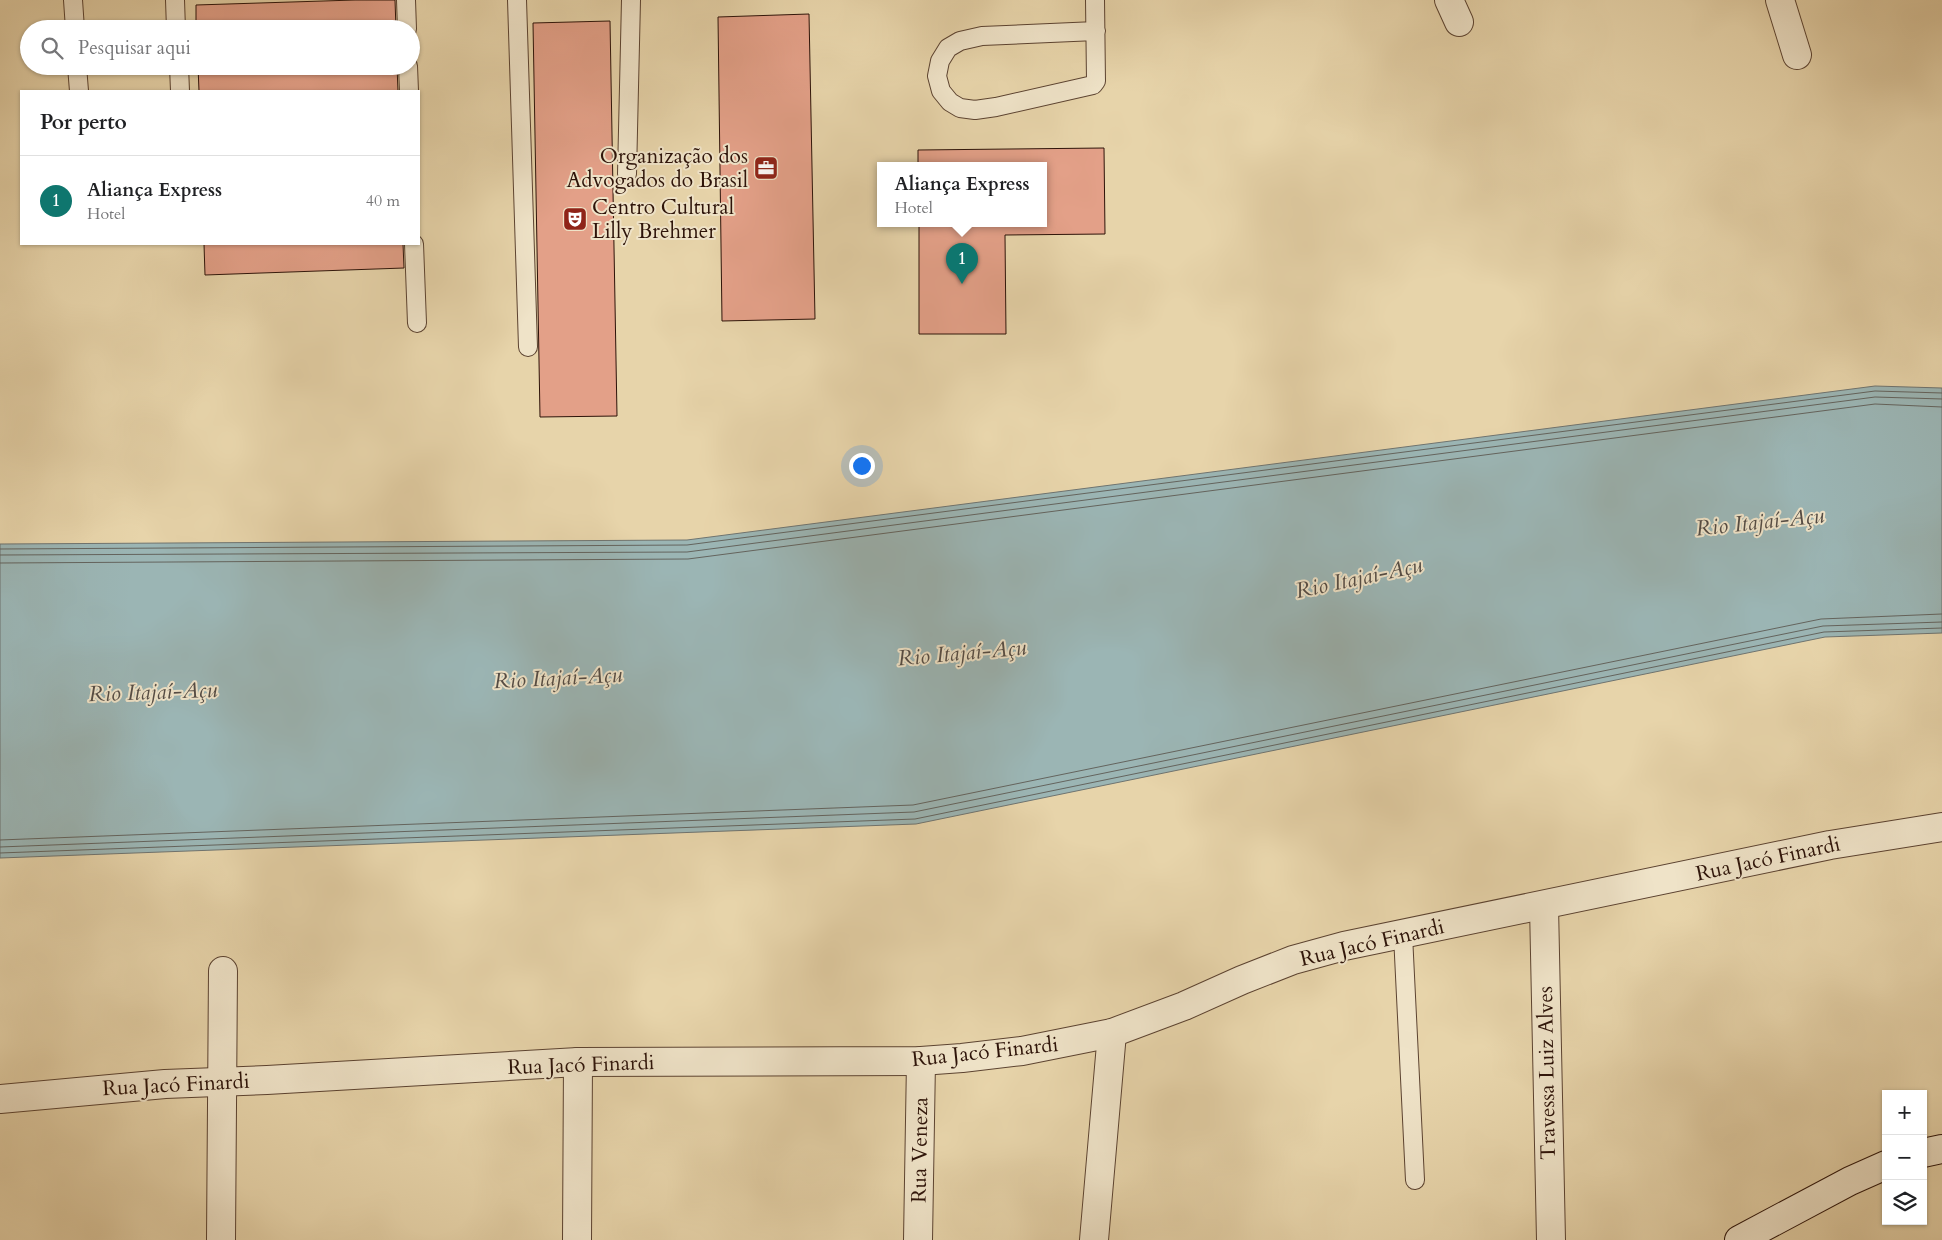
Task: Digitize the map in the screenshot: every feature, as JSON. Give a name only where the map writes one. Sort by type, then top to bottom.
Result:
[{"type":"street","points":[[1780,0],[1797,55]]},
{"type":"street","name":"Rua Jacó Finardi","points":[[0,1099],[156,1085],[578,1062],[921,1061],[1022,1051],[1112,1033],[1184,1006],[1293,960],[1344,946],[1544,906],[1830,845],[1942,827]]},
{"type":"street","name":"Travessa Luiz Alves","points":[[1544,906],[1551,1240]]},
{"type":"street","points":[[221,1240],[223,971]]},
{"type":"street","points":[[1094,1240],[1112,1033]]},
{"type":"street","name":"Rua Veneza","points":[[918,1240],[921,1061]]},
{"type":"street","points":[[577,1240],[578,1062]]},
{"type":"street","points":[[1927,1153],[1942,1149]]},
{"type":"street","points":[[1739,1240],[1850,1181],[1882,1167]]},
{"type":"lane","points":[[72,0],[74,20]]},
{"type":"lane","points":[[175,0],[176,20]]},
{"type":"lane","points":[[406,0],[407,20]]},
{"type":"lane","points":[[517,0],[528,347]]},
{"type":"lane","points":[[626,174],[631,0]]},
{"type":"lane","points":[[1095,0],[1096,32],[1096,81],[1093,85],[975,110],[960,108],[950,102],[941,91],[937,76],[940,61],[948,48],[960,41],[982,36],[1096,32]]},
{"type":"lane","points":[[78,75],[79,90]]},
{"type":"lane","points":[[179,75],[180,90]]},
{"type":"lane","points":[[408,75],[409,90]]},
{"type":"lane","points":[[414,245],[417,323]]},
{"type":"lane","points":[[1403,935],[1415,1180]]},
{"type":"water","name":"Rio Itajaí-Açu","points":[[1875,386],[1942,388],[1942,633],[1825,637],[916,824],[0,858],[0,544],[687,540]]},
{"type":"building","points":[[395,0],[396,20],[196,20],[196,5]]},
{"type":"building","name":"Organização dos Advogados do Brasil","points":[[809,14],[815,319],[722,321],[718,17]]},
{"type":"building","name":"Centro Cultural Lilly Brehmer","points":[[610,21],[617,416],[540,417],[533,23]]},
{"type":"building","points":[[198,75],[397,75],[398,90],[199,90]]},
{"type":"building","points":[[1104,148],[1105,234],[1005,235],[1006,334],[919,334],[919,227],[1047,227],[1047,162],[918,162],[918,150]]},
{"type":"building","points":[[204,245],[403,245],[404,268],[205,275]]},
{"type":"place","name":"Organização dos Advogados do Brasil","points":[[766,168]]},
{"type":"place","name":"Centro Cultural Lilly Brehmer","points":[[575,219]]},
{"type":"place","name":"Aliança Express","points":[[962,284]]}]
